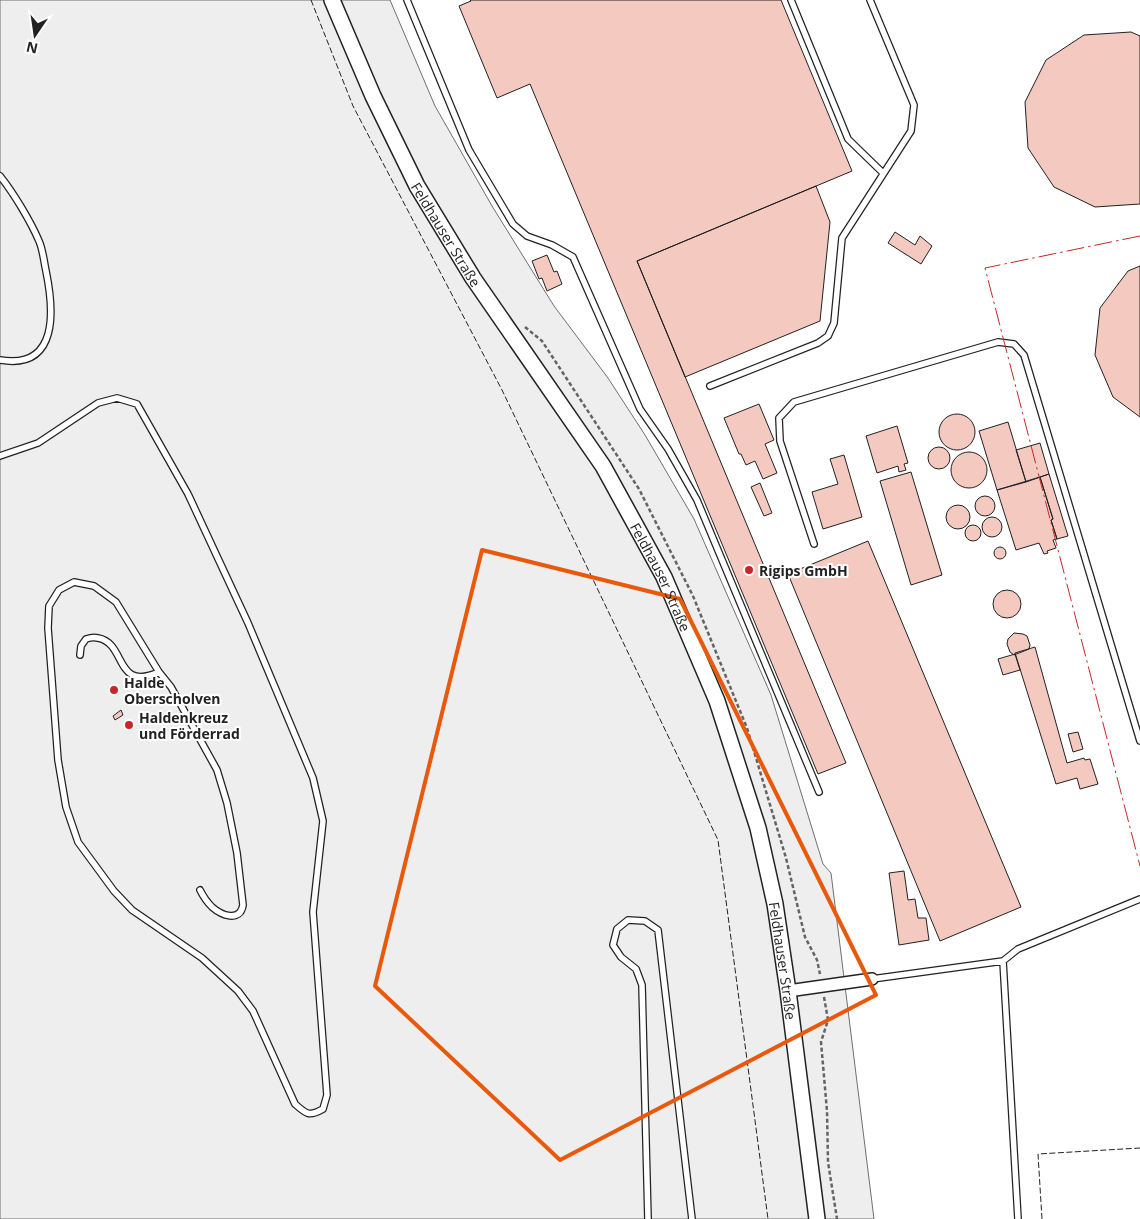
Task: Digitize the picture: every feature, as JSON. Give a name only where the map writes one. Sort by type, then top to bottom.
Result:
[{"type":"street","name":"Feldhauser Straße","points":[[332,0],[373,96],[417,186],[473,278],[603,466],[664,578],[717,701],[758,828],[775,904],[817,1219]]},
{"type":"street","points":[[788,991],[872,979]]},
{"type":"lane","points":[[407,0],[469,150],[513,224],[527,236],[552,245],[573,257],[640,409],[668,449],[697,500],[819,792]]},
{"type":"lane","points":[[791,0],[848,139],[883,173]]},
{"type":"lane","points":[[710,386],[818,343],[828,336],[834,323],[842,238],[911,131],[914,105],[870,0]]},
{"type":"lane","points":[[0,176],[8,186],[40,243],[50,290],[51,325],[44,347],[28,359],[9,362],[0,360]]},
{"type":"lane","points":[[814,544],[780,441],[779,418],[794,402],[998,342],[1014,344],[1024,355],[1140,741]]},
{"type":"lane","points":[[0,456],[38,443],[98,403],[117,398],[137,404],[188,494],[248,623],[313,778],[323,821],[313,912],[327,1095],[323,1109],[314,1114],[304,1113],[295,1104],[253,1011],[238,991],[202,958],[132,910],[109,885],[78,842],[66,807],[58,760],[50,662],[49,606],[59,590],[74,582],[94,586],[116,602],[171,687],[218,770],[237,853],[242,910],[239,914],[232,917],[221,914],[212,907],[200,890]]},
{"type":"lane","points":[[80,655],[81,646],[86,639],[98,638],[109,643],[128,672],[138,678],[149,677],[160,672]]},
{"type":"lane","points":[[872,979],[1003,961],[1018,949],[1140,899]]},
{"type":"lane","points":[[648,1219],[642,985],[636,969],[621,957],[613,945],[617,929],[628,920],[645,921],[658,930],[692,1219]]},
{"type":"lane","points":[[1003,961],[1018,1219]]},
{"type":"path","points":[[827,1111],[828,1162],[837,1219]]},
{"type":"highlighted area","points":[[482,550],[680,599],[876,995],[560,1160],[375,986]]},
{"type":"shaded area","points":[[0,0],[390,0],[435,106],[492,206],[554,306],[608,378],[645,435],[694,519],[771,695],[823,864],[831,873],[874,1219],[0,1219]]},
{"type":"building","name":"Rigips GmbH","points":[[470,0],[781,0],[852,171],[637,261],[846,763],[818,774],[530,84],[497,98],[459,6]]},
{"type":"building","points":[[1131,32],[1140,36],[1140,204],[1095,207],[1054,187],[1028,148],[1025,102],[1046,60],[1084,35]]},
{"type":"building","points":[[816,186],[830,222],[820,321],[685,377],[637,261]]},
{"type":"building","points":[[895,232],[915,245],[920,236],[932,246],[921,264],[888,243]]},
{"type":"building","points":[[547,255],[554,272],[557,271],[562,284],[547,291],[542,278],[539,279],[532,261]]},
{"type":"building","points":[[1140,266],[1140,417],[1113,397],[1095,355],[1100,308],[1128,271]]},
{"type":"building","points":[[759,404],[774,440],[765,444],[777,473],[763,479],[755,461],[746,465],[741,454],[739,454],[724,418]]},
{"type":"building","points":[[957,414],[964,415],[970,419],[974,425],[974,439],[970,445],[964,449],[957,450],[950,449],[944,445],[940,439],[939,432],[940,425],[944,419],[950,415]]},
{"type":"building","points":[[1008,422],[1026,482],[997,490],[979,431]]},
{"type":"building","points":[[897,426],[908,463],[904,464],[906,470],[899,472],[898,466],[877,473],[866,436]]},
{"type":"building","points":[[1040,443],[1049,474],[1026,482],[1016,450]]},
{"type":"building","points":[[935,447],[943,447],[950,454],[950,462],[943,469],[935,469],[928,462],[928,454]]},
{"type":"building","points":[[969,452],[976,453],[982,457],[986,463],[986,477],[982,483],[976,487],[969,488],[962,487],[956,483],[952,477],[951,470],[952,463],[956,457],[962,453]]},
{"type":"building","points":[[844,455],[862,517],[823,529],[812,492],[838,484],[830,459]]},
{"type":"building","points":[[911,472],[942,575],[911,585],[880,481]]},
{"type":"building","points":[[1049,474],[1068,536],[1057,539],[1040,477]]},
{"type":"building","points":[[1040,477],[1057,539],[1053,540],[1056,548],[1044,554],[1039,543],[1016,550],[997,490]]},
{"type":"building","points":[[760,483],[772,513],[764,516],[751,487]]},
{"type":"building","points":[[985,496],[992,499],[995,506],[992,513],[985,516],[978,513],[975,506],[978,499]]},
{"type":"building","points":[[958,505],[963,506],[969,512],[969,522],[963,528],[958,529],[953,528],[947,522],[946,517],[947,512],[953,506]]},
{"type":"building","points":[[992,517],[999,520],[1002,527],[999,534],[992,537],[985,534],[982,527],[985,520]]},
{"type":"building","points":[[973,525],[981,533],[973,541],[965,533]]},
{"type":"building","points":[[868,541],[1021,907],[940,941],[788,574]]},
{"type":"building","points":[[1002,547],[1005,548],[1005,558],[998,559],[995,558],[994,551],[995,548]]},
{"type":"building","points":[[1007,590],[1017,594],[1021,604],[1017,614],[1007,618],[997,614],[993,604],[997,594]]},
{"type":"building","points":[[1014,633],[1027,636],[1030,645],[1029,649],[1014,655],[1010,652],[1007,644],[1008,639]]},
{"type":"building","points":[[1035,647],[1067,763],[1084,758],[1085,760],[1090,759],[1098,784],[1080,789],[1077,778],[1056,784],[1015,653]]},
{"type":"building","points":[[1015,654],[1020,670],[1003,675],[998,659]]},
{"type":"building","points":[[121,710],[123,715],[115,720],[113,716]]},
{"type":"building","points":[[1078,732],[1083,749],[1073,752],[1068,734]]},
{"type":"building","points":[[904,871],[908,900],[915,899],[918,918],[926,918],[929,940],[899,945],[889,873]]},
{"type":"fence","points":[[311,0],[353,106],[502,390],[718,840],[768,1219]]},
{"type":"fence","points":[[1042,1219],[1038,1154],[1140,1148]]},
{"type":"power","points":[[1140,236],[985,268],[1140,866]]},
{"type":"place","name":"Rigips GmbH","points":[[749,570]]},
{"type":"place","name":"Halde Oberscholven","points":[[114,690]]},
{"type":"place","name":"Haldenkreuz und Förderrad","points":[[129,725]]}]
